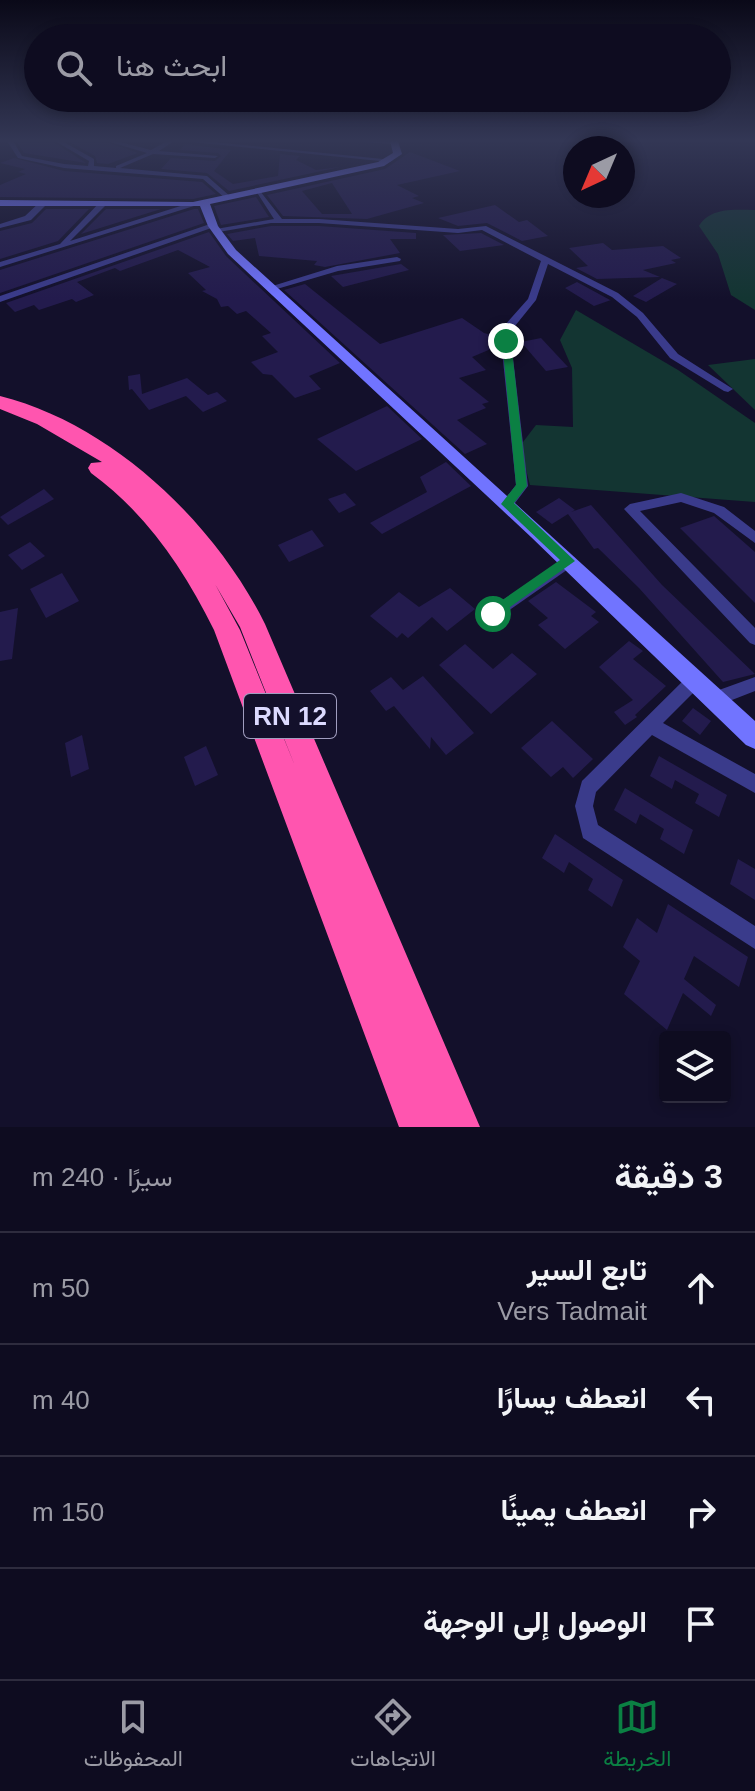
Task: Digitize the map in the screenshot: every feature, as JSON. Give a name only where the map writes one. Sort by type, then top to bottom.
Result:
[{"type":"highway","name":"RN 12","points":[[0,402],[75,436],[113,459],[158,495],[187,524],[225,576],[252,624],[459,1127]]},
{"type":"highway","name":"RN 12","points":[[0,417],[62,445],[104,472],[142,504],[204,583],[274,746],[420,1127]]},
{"type":"main road","points":[[0,203],[199,204],[250,194]]},
{"type":"main road","points":[[199,204],[214,229],[270,288],[569,561],[755,737]]},
{"type":"street","points":[[223,194],[228,198]]},
{"type":"street","points":[[259,194],[280,221]]},
{"type":"street","points":[[0,226],[28,218],[44,203]]},
{"type":"street","points":[[59,246],[104,203]]},
{"type":"street","points":[[0,265],[199,204]]},
{"type":"street","points":[[0,299],[214,229],[280,221],[458,231],[483,228],[615,295],[640,315],[674,356],[728,389]]},
{"type":"street","points":[[270,288],[337,269],[397,259]]},
{"type":"street","points":[[507,504],[522,486],[506,341],[510,325],[532,300],[545,260]]},
{"type":"street","points":[[755,538],[719,510],[681,497],[630,509],[755,638]]},
{"type":"street","points":[[493,614],[569,561]]},
{"type":"street","points":[[695,680],[588,787],[584,806],[590,831],[755,938]]},
{"type":"street","points":[[714,699],[755,684]]},
{"type":"street","points":[[650,725],[755,784]]},
{"type":"green space","points":[[755,210],[755,310],[731,295],[718,254],[699,226],[716,213]]},
{"type":"green space","points":[[576,310],[678,370],[755,423],[755,502],[530,485],[520,446],[536,425],[573,427],[572,368],[560,340]]},
{"type":"green space","points":[[755,359],[755,410],[708,365]]},
{"type":"building","points":[[0,194],[216,194],[193,199],[0,197]]},
{"type":"building","points":[[304,194],[322,214],[352,214],[339,194],[414,194],[419,196],[412,198],[424,203],[367,219],[283,216],[267,195]]},
{"type":"building","points":[[256,197],[269,217],[221,225],[214,206]]},
{"type":"building","points":[[495,205],[519,222],[527,220],[548,236],[522,241],[487,223],[458,226],[438,218]]},
{"type":"building","points":[[46,209],[89,209],[58,241],[0,259],[0,231],[32,223]]},
{"type":"building","points":[[106,209],[161,209],[81,234]]},
{"type":"building","points":[[198,209],[204,223],[0,293],[0,270]]},
{"type":"building","points":[[271,226],[416,233],[416,239],[390,239],[400,253],[325,267],[314,265],[317,261],[259,256],[255,238],[233,241],[227,234]]},
{"type":"building","points":[[209,232],[226,256],[340,363],[309,376],[321,389],[295,398],[272,375],[263,374],[251,362],[278,352],[262,336],[271,333],[246,311],[237,314],[228,306],[221,307],[217,299],[202,291],[206,290],[188,273],[210,267],[178,250],[120,271],[115,268],[77,282],[94,295],[76,302],[72,299],[39,310],[34,305],[15,312],[6,303]]},
{"type":"building","points":[[481,233],[504,245],[460,251],[443,235]]},
{"type":"building","points":[[603,243],[612,250],[663,246],[681,258],[671,260],[676,263],[643,270],[660,277],[597,279],[576,268],[588,266],[569,248]]},
{"type":"building","points":[[401,264],[409,270],[343,287],[331,276]]},
{"type":"building","points":[[662,278],[677,284],[646,302],[633,296]]},
{"type":"building","points":[[577,282],[611,300],[594,306],[565,288]]},
{"type":"building","points":[[305,284],[380,344],[462,318],[484,333],[499,337],[498,346],[472,357],[486,370],[459,378],[489,402],[482,404],[486,408],[457,420],[487,444],[465,454],[284,290]]},
{"type":"building","points":[[541,338],[568,367],[546,371],[521,342]]},
{"type":"building","points":[[140,374],[142,394],[187,378],[208,395],[217,392],[227,401],[203,412],[186,396],[149,410],[132,389],[129,390],[128,376]]},
{"type":"building","points":[[387,406],[422,439],[356,471],[317,439]]},
{"type":"building","points":[[446,462],[471,486],[382,534],[370,523],[427,492],[420,477]]},
{"type":"building","points":[[44,489],[54,499],[8,525],[0,517]]},
{"type":"building","points":[[345,493],[356,505],[339,513],[328,499]]},
{"type":"building","points":[[559,498],[575,510],[571,512],[591,505],[662,585],[755,674],[723,682],[639,588],[598,548],[594,549],[568,514],[552,524],[536,512]]},
{"type":"building","points":[[714,516],[755,552],[755,603],[680,528]]},
{"type":"building","points":[[312,530],[324,546],[289,562],[278,545]]},
{"type":"building","points":[[30,542],[45,556],[22,570],[8,555]]},
{"type":"building","points":[[62,573],[79,601],[46,618],[30,589]]},
{"type":"building","points":[[556,582],[596,612],[591,616],[599,622],[565,649],[538,625],[548,618],[528,601]]},
{"type":"building","points":[[450,588],[475,609],[447,631],[432,617],[408,638],[402,633],[397,638],[370,616],[399,592],[419,607]]},
{"type":"building","points":[[18,608],[12,659],[0,661],[0,612]]},
{"type":"building","points":[[629,641],[643,651],[633,659],[666,686],[635,715],[637,717],[625,725],[614,712],[633,700],[599,667]]},
{"type":"building","points":[[465,644],[493,669],[512,653],[537,674],[491,714],[439,665]]},
{"type":"building","points":[[423,676],[474,733],[446,755],[431,737],[430,749],[394,706],[386,711],[370,691],[391,677],[403,690]]},
{"type":"building","points":[[693,708],[711,721],[700,735],[682,721]]},
{"type":"building","points":[[552,721],[593,759],[573,778],[563,767],[551,777],[521,748]]},
{"type":"building","points":[[82,735],[89,769],[71,777],[65,743]]},
{"type":"building","points":[[206,746],[218,775],[195,786],[184,757]]},
{"type":"building","points":[[659,756],[727,795],[719,817],[695,803],[699,794],[675,780],[672,789],[650,776]]},
{"type":"building","points":[[625,788],[693,830],[684,854],[660,839],[664,829],[640,814],[636,824],[614,810]]},
{"type":"building","points":[[555,834],[623,880],[612,907],[588,890],[593,879],[569,862],[564,873],[542,858]]},
{"type":"building","points":[[738,859],[755,869],[755,900],[730,884]]},
{"type":"building","points":[[668,904],[748,957],[739,987],[694,956],[684,979],[716,1005],[711,1016],[683,993],[667,1030],[624,994],[640,961],[623,947],[637,918],[657,933]]},
{"type":"route","points":[[493,614],[569,561],[507,504],[522,486],[506,341]]}]
